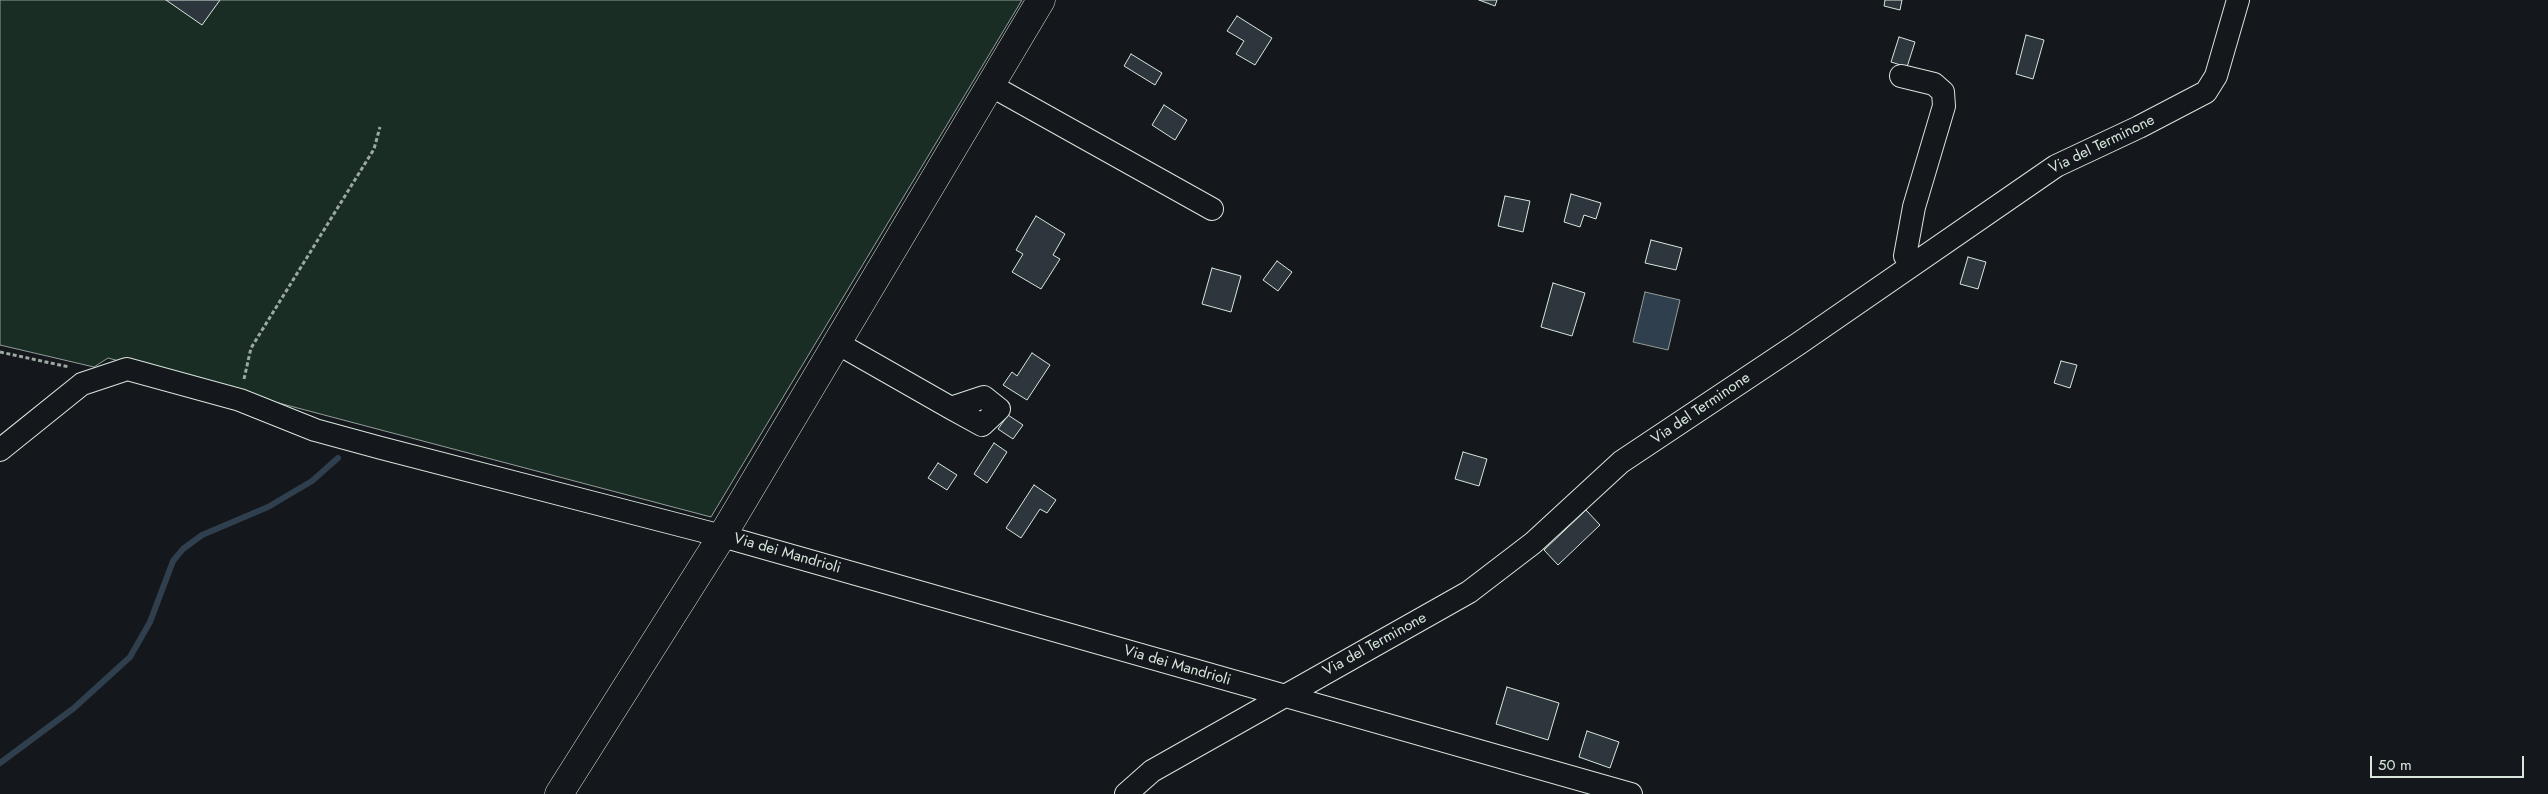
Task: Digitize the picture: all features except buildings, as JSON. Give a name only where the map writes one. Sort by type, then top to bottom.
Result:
[{"type":"main road","points":[[559,794],[722,536],[1041,0]]},
{"type":"street","name":"Via del Terminone","points":[[1126,794],[1152,771],[1469,592],[1533,543],[1621,462],[1798,344],[2056,166],[2139,127],[2206,92],[2216,76],[2238,0]]},
{"type":"street","points":[[1901,76],[1934,84],[1943,92],[1944,106],[1914,207],[1905,256]]},
{"type":"street","points":[[990,85],[1212,209]]},
{"type":"street","points":[[837,343],[951,408]]},
{"type":"street","name":"Via dei Mandrioli","points":[[0,450],[82,384],[127,369],[240,400],[315,430],[722,536],[1631,794]]},
{"type":"path","points":[[240,400],[251,348],[374,149],[380,127]]},
{"type":"path","points":[[0,352],[106,376]]},
{"type":"green space","points":[[0,0],[1022,0],[711,517],[108,358],[94,367],[0,345]]},
{"type":"water","points":[[1645,292],[1680,300],[1668,350],[1633,342]]},
{"type":"waterway","points":[[0,763],[74,708],[130,657],[150,622],[173,561],[183,549],[202,535],[268,507],[312,481],[338,458]]}]
